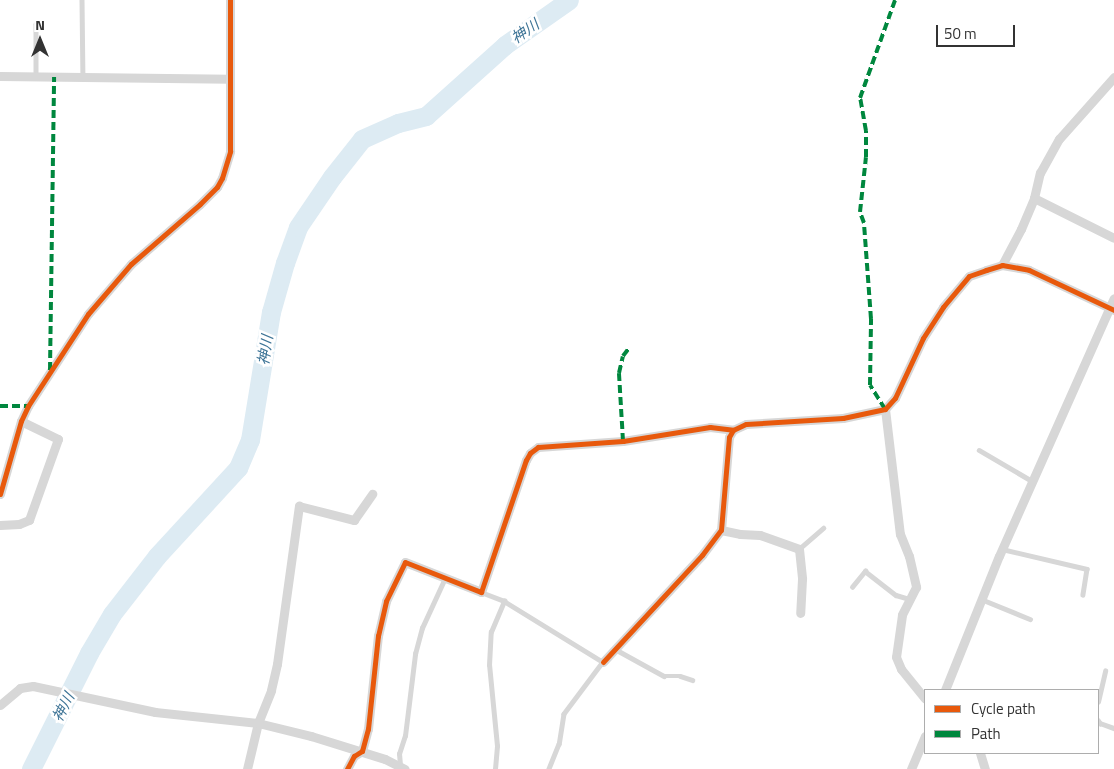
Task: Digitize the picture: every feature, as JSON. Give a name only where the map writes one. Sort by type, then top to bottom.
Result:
[{"type":"street","points":[[0,494],[21,421],[28,406],[104,294],[131,264],[217,187],[227,167],[230,151],[230,0]]},
{"type":"street","points":[[0,76],[230,79]]},
{"type":"street","points":[[1002,265],[1021,229],[1034,198],[1040,174],[1059,139],[1114,77]]},
{"type":"street","points":[[1034,198],[1114,238]]},
{"type":"street","points":[[347,769],[354,756],[362,751],[368,729],[378,636],[386,601],[405,562],[481,592],[526,460],[530,453],[538,447],[623,441],[710,427],[733,430],[746,424],[843,418],[885,409],[895,398],[923,338],[942,307],[969,276],[1002,265],[1029,270],[1112,309]]},
{"type":"street","points":[[945,689],[1002,549],[1112,309],[1114,298]]},
{"type":"street","points":[[885,409],[900,534],[909,556],[916,587],[902,615],[896,658],[901,669],[924,698]]},
{"type":"street","points":[[0,525],[20,524],[29,520],[58,439],[21,421]]},
{"type":"street","points":[[603,662],[702,555],[721,530],[729,437],[733,430]]},
{"type":"street","points":[[247,769],[258,723],[271,690],[277,664],[299,506],[354,520],[372,494]]},
{"type":"street","points":[[721,530],[740,534],[760,535],[798,549],[802,579],[800,613]]},
{"type":"street","points":[[0,705],[20,688],[32,686],[155,712],[258,723],[362,751],[402,767]]},
{"type":"street","points":[[911,769],[924,738]]},
{"type":"street","points":[[980,754],[984,769]]},
{"type":"lane","points":[[82,0],[83,78]]},
{"type":"lane","points":[[36,24],[36,76]]},
{"type":"lane","points":[[979,450],[1032,481]]},
{"type":"lane","points":[[798,549],[823,528]]},
{"type":"lane","points":[[1002,549],[1087,569],[1083,594]]},
{"type":"lane","points":[[852,587],[865,571],[896,595],[909,599]]},
{"type":"lane","points":[[402,767],[399,754],[405,736],[415,654],[422,628],[445,578]]},
{"type":"lane","points":[[481,592],[504,601],[603,662],[564,714],[559,744],[549,769]]},
{"type":"lane","points":[[981,599],[1030,619]]},
{"type":"lane","points":[[495,769],[497,746],[489,665],[491,632],[504,601]]},
{"type":"lane","points":[[615,649],[664,676],[680,676],[692,680]]},
{"type":"lane","points":[[1099,698],[1105,671]]},
{"type":"lane","points":[[1099,722],[1114,728]]},
{"type":"waterway","name":"神川","points":[[31,769],[89,653],[112,614],[157,556],[238,468],[250,440],[271,312],[285,263],[298,227],[332,177],[362,139],[398,123],[426,116],[505,45],[569,0]]},
{"type":"marked path","points":[[885,409],[870,385],[871,319],[864,223],[860,212],[866,157],[866,131],[860,98],[895,0]]},
{"type":"marked path","points":[[50,370],[54,77]]},
{"type":"marked path","points":[[623,441],[619,373],[623,356],[629,348]]},
{"type":"marked path","points":[[0,406],[28,406]]},
{"type":"cycle path","points":[[0,494],[21,421],[28,406],[88,314],[131,264],[200,204],[217,187],[222,178],[230,151],[230,0]]},
{"type":"cycle path","points":[[603,662],[702,555],[721,530],[729,437],[733,430],[746,424],[843,418],[885,409],[895,398],[923,338],[943,307],[969,276],[986,270],[1002,265],[1029,270],[1114,310]]},
{"type":"cycle path","points":[[347,769],[354,756],[362,751],[368,729],[378,636],[386,601],[405,562],[481,592],[526,460],[530,453],[538,447],[623,441],[710,427],[733,430]]}]
